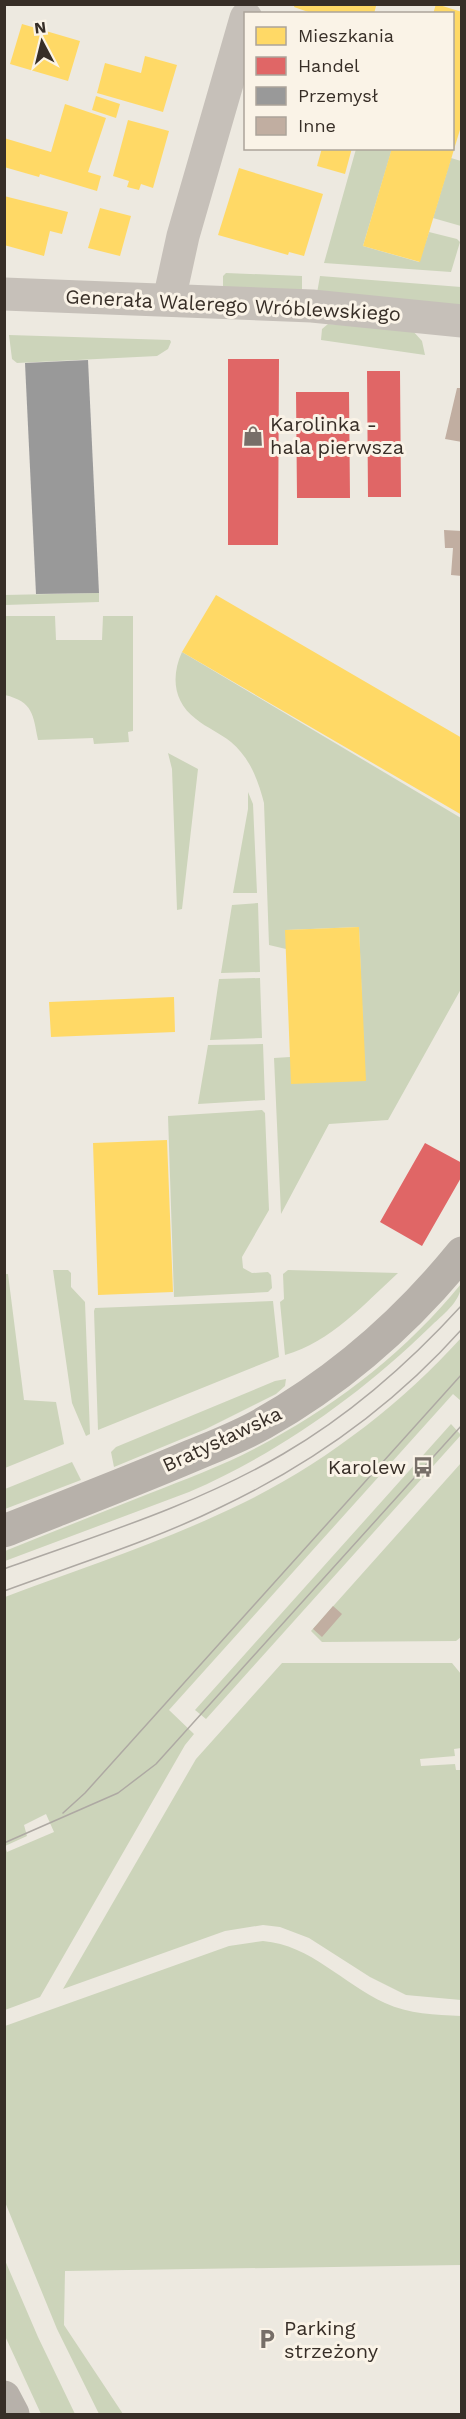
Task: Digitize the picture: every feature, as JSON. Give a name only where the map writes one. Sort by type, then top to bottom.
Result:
[{"type":"street","points":[[170,300],[183,236],[244,25]]},
{"type":"street","name":"Generała Walerego Wróblewskiego","points":[[4,294],[312,306],[462,321]]},
{"type":"street","name":"Bratysławska","points":[[4,1531],[235,1437],[279,1413],[337,1376],[370,1350],[401,1322],[462,1253]]},
{"type":"street","points":[[4,2397],[13,2415]]},
{"type":"green space","points":[[356,150],[392,150],[363,246],[419,262],[429,232],[457,239],[460,242],[451,272],[324,263]]},
{"type":"green space","points":[[451,158],[461,161],[461,226],[433,218]]},
{"type":"green space","points":[[226,273],[302,276],[302,292],[223,289],[223,276]]},
{"type":"green space","points":[[320,276],[461,287],[461,308],[317,293]]},
{"type":"green space","points":[[328,324],[412,330],[422,341],[425,355],[321,340],[322,329]]},
{"type":"green space","points":[[9,335],[170,340],[171,342],[168,349],[157,356],[17,363],[12,359]]},
{"type":"green space","points":[[99,593],[99,602],[5,605],[4,595]]},
{"type":"green space","points":[[5,616],[55,616],[56,640],[102,640],[103,616],[133,616],[133,731],[128,732],[129,742],[94,744],[93,738],[38,740],[30,710],[21,701],[5,695]]},
{"type":"green space","points":[[182,652],[461,818],[461,989],[388,1120],[329,1124],[281,1214],[274,1058],[290,1057],[365,1081],[359,927],[286,930],[286,949],[269,945],[262,794],[252,770],[238,748],[196,719],[183,705],[176,688],[176,670]]},
{"type":"green space","points":[[168,753],[198,769],[182,909],[177,910],[172,769]]},
{"type":"green space","points":[[248,792],[253,804],[257,893],[233,893],[248,809]]},
{"type":"green space","points":[[258,903],[260,972],[221,973],[232,905]]},
{"type":"green space","points":[[260,978],[262,1038],[210,1040],[219,979]]},
{"type":"green space","points":[[263,1044],[265,1100],[198,1104],[208,1045]]},
{"type":"green space","points":[[262,1110],[265,1113],[269,1210],[242,1257],[243,1268],[252,1273],[268,1272],[271,1275],[272,1288],[268,1292],[174,1297],[168,1116]]},
{"type":"green space","points":[[53,1270],[68,1270],[71,1273],[71,1287],[85,1302],[90,1434],[86,1436],[72,1403]]},
{"type":"green space","points":[[288,1270],[398,1273],[332,1332],[302,1349],[285,1355],[280,1302],[284,1299],[283,1274]]},
{"type":"green space","points":[[4,1274],[8,1274],[24,1400],[56,1402],[64,1444],[5,1468]]},
{"type":"green space","points":[[461,1284],[458,1296],[450,1308],[403,1352],[347,1399],[286,1441],[222,1477],[189,1492],[5,1561],[5,1551],[209,1470],[254,1449],[296,1425],[348,1391],[396,1352],[441,1308]]},
{"type":"green space","points":[[273,1301],[279,1357],[98,1430],[95,1308]]},
{"type":"green space","points":[[461,1338],[461,1401],[453,1394],[169,1710],[194,1734],[185,1745],[40,1997],[5,2010],[5,1597],[186,1529],[275,1486],[361,1430],[413,1386]],"holes":[[[46,1814],[54,1832],[7,1852],[5,1846],[27,1836],[24,1825]]]},
{"type":"green space","points":[[286,1379],[285,1386],[276,1394],[206,1429],[114,1467],[111,1452],[116,1447],[275,1381]]},
{"type":"green space","points":[[451,1424],[461,1435],[206,1719],[195,1710]]},
{"type":"green space","points":[[72,1462],[81,1480],[5,1509],[5,1489]]},
{"type":"green space","points":[[461,1463],[461,1637],[456,1641],[322,1642],[311,1631]]},
{"type":"green space","points":[[282,1663],[452,1663],[461,1674],[461,1748],[454,1749],[455,1756],[420,1759],[421,1766],[455,1764],[456,1770],[461,1770],[461,2000],[406,1995],[370,1977],[309,1938],[280,1927],[263,1925],[225,1931],[63,1989],[196,1759]]},
{"type":"green space","points":[[263,1941],[280,1944],[312,1957],[370,1995],[394,2007],[422,2013],[461,2016],[461,2265],[65,2271],[64,2325],[123,2414],[99,2414],[57,2329],[5,2202],[5,2026],[229,1946]]},
{"type":"green space","points":[[4,2258],[75,2414],[41,2414],[5,2336]]},
{"type":"building: Mieszkania","points":[[295,4],[370,4],[376,6],[374,12],[308,12],[294,7]]},
{"type":"building: Mieszkania","points":[[436,4],[462,12],[462,123],[454,149],[454,12],[434,12]]},
{"type":"building: Mieszkania","points":[[22,24],[80,41],[68,81],[10,64]]},
{"type":"building: Mieszkania","points":[[145,56],[177,65],[163,112],[97,93],[105,63],[141,73]]},
{"type":"building: Mieszkania","points":[[96,96],[120,104],[116,118],[92,110]]},
{"type":"building: Mieszkania","points":[[65,104],[106,118],[88,172],[101,176],[97,191],[40,174],[39,177],[4,167],[4,138],[51,152]]},
{"type":"building: Mieszkania","points":[[128,120],[169,131],[153,188],[141,184],[139,190],[127,187],[129,181],[113,176]]},
{"type":"building: Mieszkania","points":[[321,150],[351,150],[345,174],[317,166]]},
{"type":"building: Mieszkania","points":[[391,150],[454,150],[420,262],[363,246]]},
{"type":"building: Mieszkania","points":[[239,168],[323,194],[304,256],[289,252],[288,255],[218,235]]},
{"type":"building: Mieszkania","points":[[4,196],[68,212],[62,234],[50,231],[44,256],[4,245]]},
{"type":"building: Mieszkania","points":[[100,208],[131,216],[120,256],[88,248]]},
{"type":"building: Mieszkania","points":[[216,595],[462,738],[462,815],[182,652]]},
{"type":"building: Mieszkania","points":[[359,927],[366,1081],[291,1084],[285,930]]},
{"type":"building: Mieszkania","points":[[174,997],[175,1032],[51,1037],[49,1002]]},
{"type":"building: Mieszkania","points":[[167,1140],[173,1292],[98,1295],[93,1143]]},
{"type":"building: Handel","name":"Karolinka - hala pierwsza","points":[[228,359],[279,359],[278,545],[228,545]]},
{"type":"building: Handel","points":[[367,371],[400,371],[401,497],[368,497]]},
{"type":"building: Handel","points":[[296,392],[349,392],[350,498],[297,498]]},
{"type":"building: Handel","points":[[425,1143],[462,1163],[462,1176],[422,1246],[380,1222]]},
{"type":"building: Przemysł","points":[[88,360],[99,593],[36,594],[25,363]]},
{"type":"building: Inne","points":[[457,388],[462,388],[462,442],[445,439]]},
{"type":"building: Inne","points":[[444,530],[462,531],[462,576],[451,575],[453,548],[445,548]]},
{"type":"building: Inne","points":[[333,1606],[342,1614],[322,1637],[313,1629]]},
{"type":"tram line","points":[[4,1569],[181,1504],[216,1489],[283,1454],[332,1422],[378,1386],[422,1347],[462,1305]]},
{"type":"tram line","points":[[4,1591],[168,1531],[221,1507],[288,1472],[320,1452],[380,1407],[409,1382],[462,1329]]},
{"type":"tram line","points":[[63,1813],[85,1793],[462,1374]]},
{"type":"tram line","points":[[4,1843],[118,1793],[156,1764],[462,1425]]},
{"type":"place","name":"Karolinka - hala pierwsza","points":[[253,436]]},
{"type":"place","name":"Karolew","points":[[423,1467]]},
{"type":"place","name":"Parking strzeżony","points":[[267,2339]]}]
